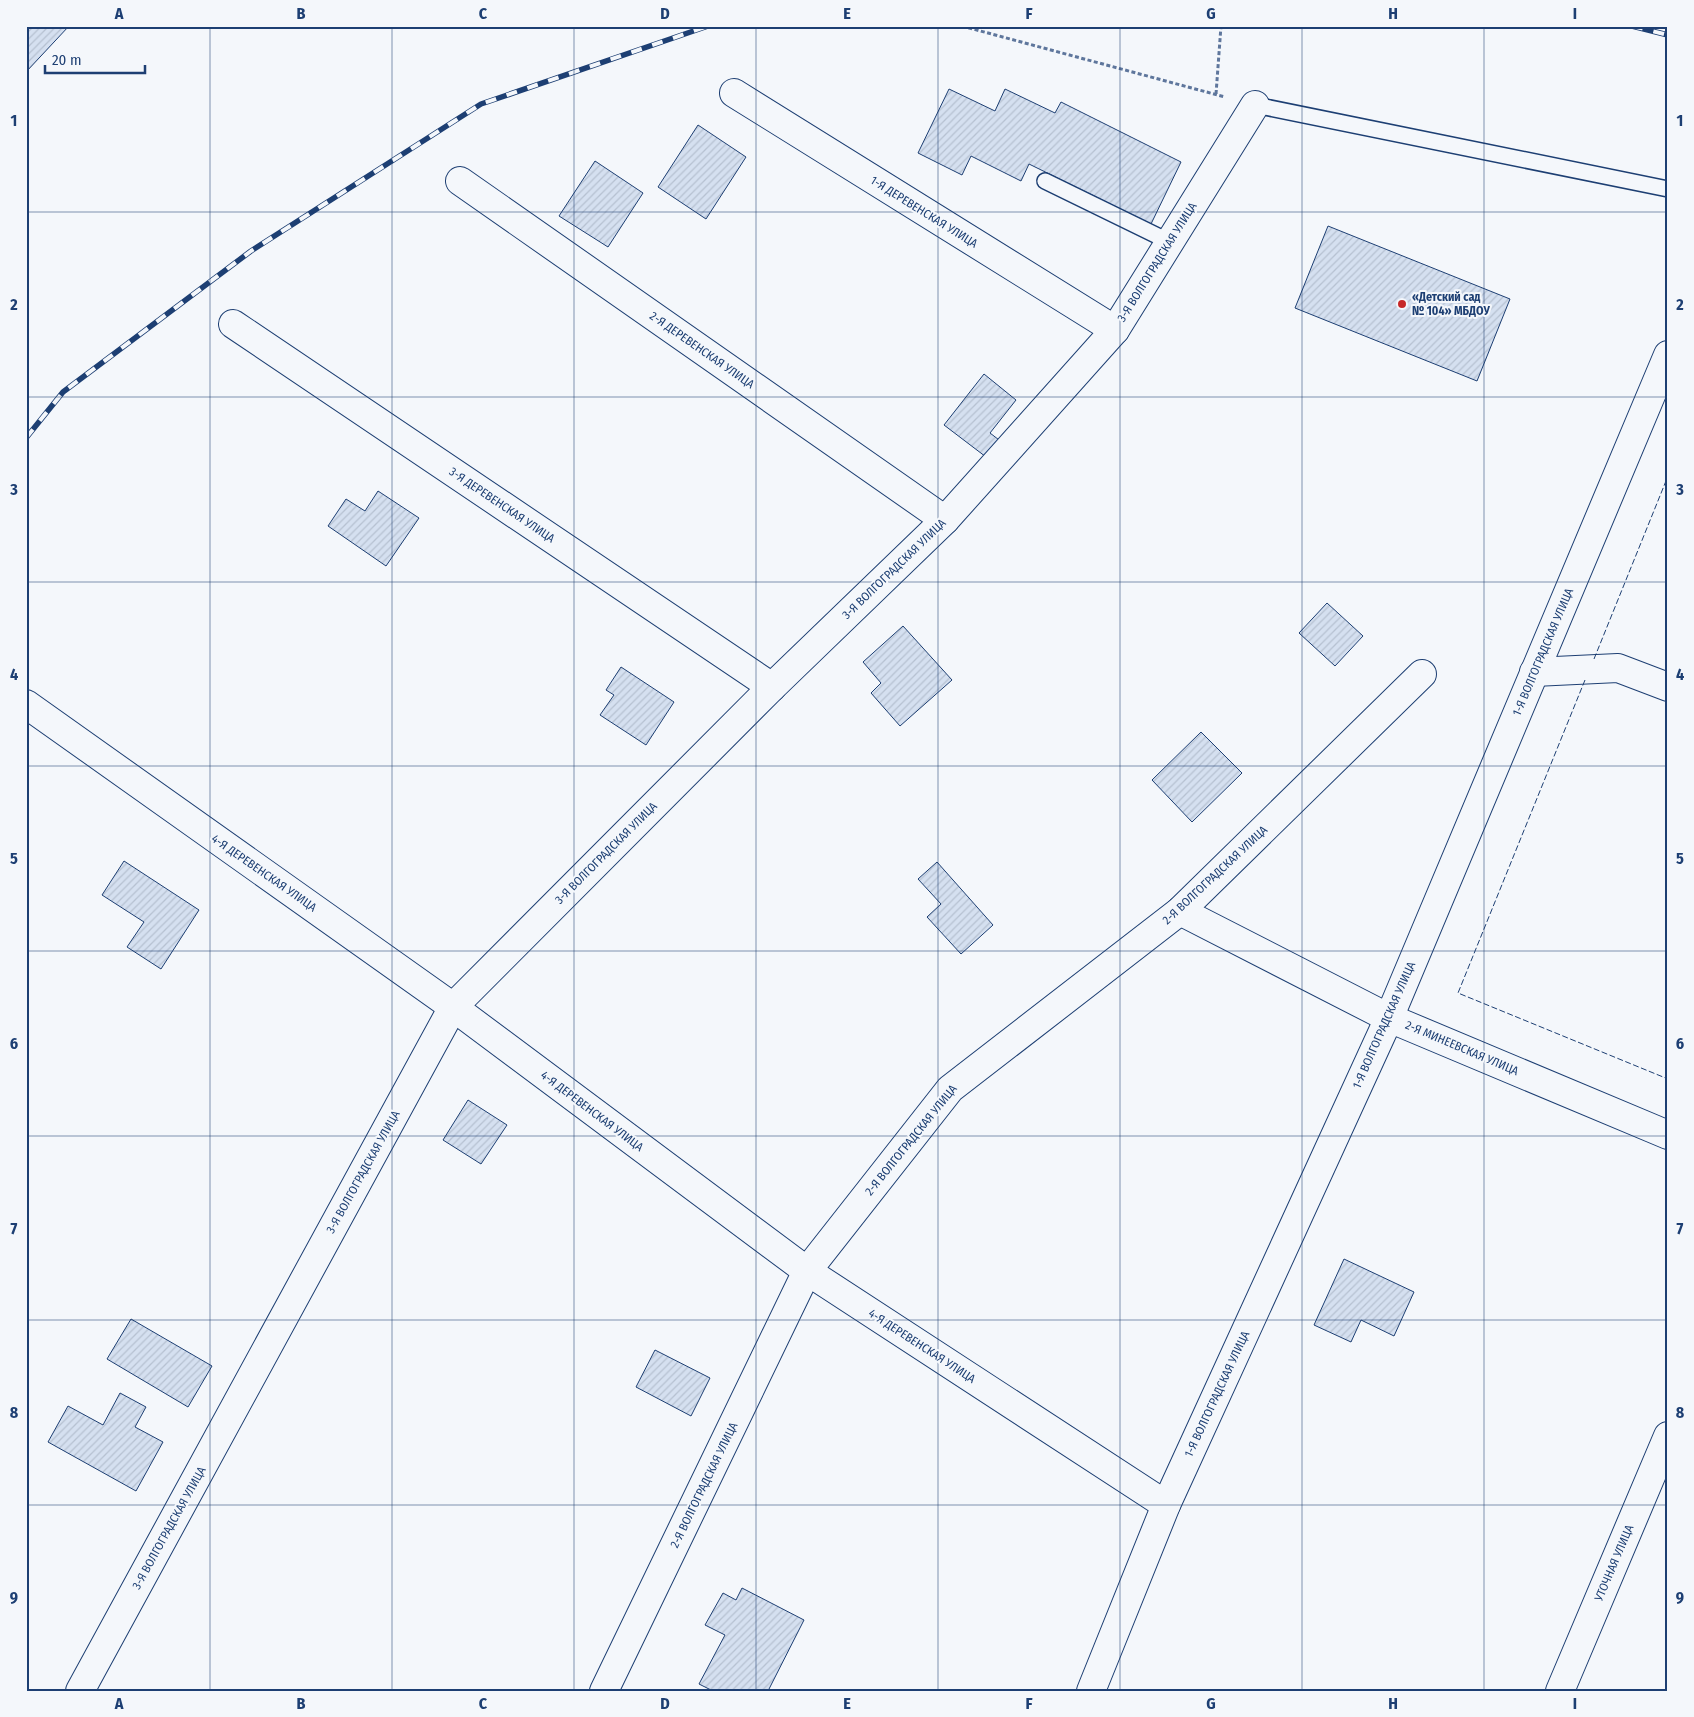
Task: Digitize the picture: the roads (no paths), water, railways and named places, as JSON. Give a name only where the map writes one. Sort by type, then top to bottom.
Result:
[{"type":"street","name":"1-Я ДЕРЕВЕНСКАЯ УЛИЦА","points":[[734,93],[1115,330]]},
{"type":"street","name":"3-Я ВОЛГОГРАДСКАЯ УЛИЦА","points":[[80,1691],[453,1007],[772,686],[945,520],[1115,330],[1255,105]]},
{"type":"street","name":"2-Я ДЕРЕВЕНСКАЯ УЛИЦА","points":[[460,181],[945,520]]},
{"type":"street","name":"3-Я ДЕРЕВЕНСКАЯ УЛИЦА","points":[[233,324],[772,686]]},
{"type":"street","name":"1-Я ВОЛГОГРАДСКАЯ УЛИЦА","points":[[1091,1691],[1166,1505],[1389,1018],[1668,355]]},
{"type":"street","points":[[1534,672],[1618,668],[1668,687]]},
{"type":"street","name":"2-Я ВОЛГОГРАДСКАЯ УЛИЦА","points":[[604,1691],[807,1271],[950,1089],[1180,911],[1422,674]]},
{"type":"street","name":"4-Я ДЕРЕВЕНСКАЯ УЛИЦА","points":[[26,704],[453,1007],[807,1271],[1166,1505]]},
{"type":"street","name":"2-Я МИНЕЕВСКАЯ УЛИЦА","points":[[1180,911],[1389,1018],[1668,1135]]},
{"type":"street","name":"УТОЧНАЯ УЛИЦА","points":[[1560,1691],[1668,1436]]},
{"type":"lane","points":[[1255,105],[1668,189]]},
{"type":"lane","points":[[1045,182],[1170,242]]},
{"type":"railway","points":[[26,438],[63,392],[251,251],[481,104],[708,26]]},
{"type":"railway","points":[[1632,26],[1668,35]]},
{"type":"place","name":"«Детский сад № 104» МБДОУ","points":[[1402,304]]}]
